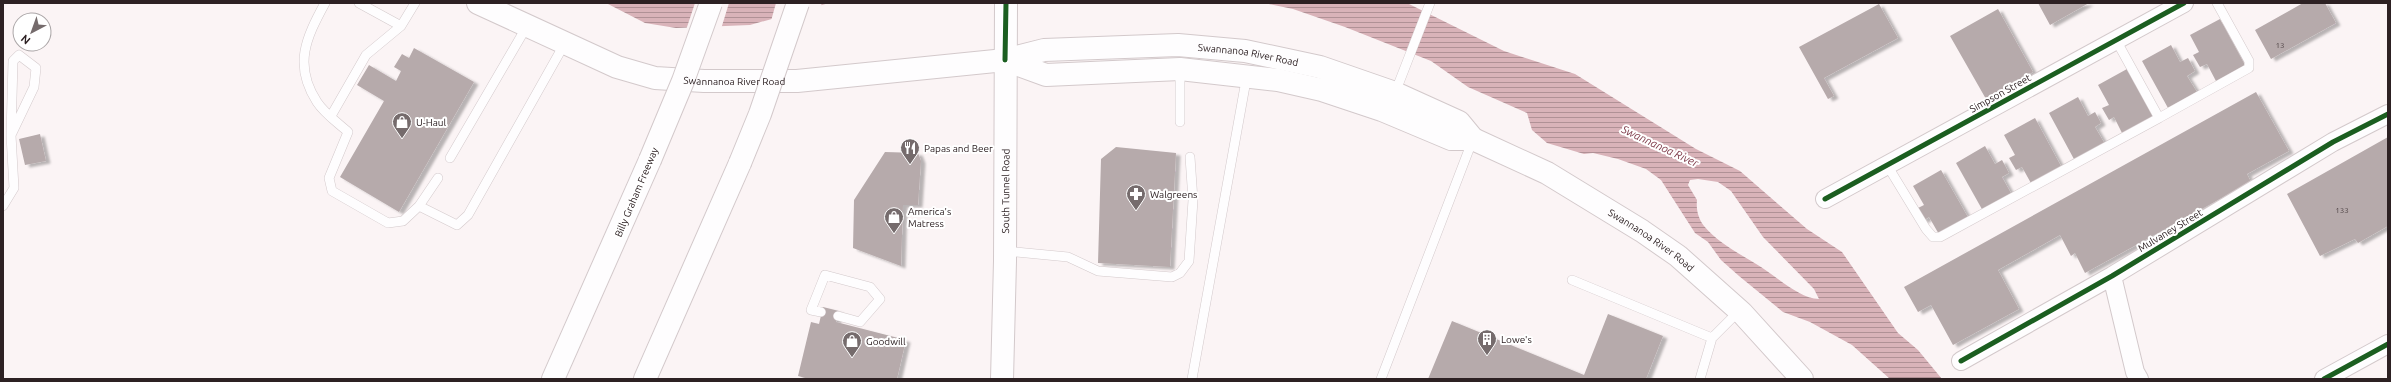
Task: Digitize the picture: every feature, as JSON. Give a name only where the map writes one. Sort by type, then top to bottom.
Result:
[{"type":"main road","name":"Swannanoa River Road","points":[[478,3],[617,66],[655,78],[704,81],[797,81],[1005,60],[1044,50],[1140,46],[1213,48],[1245,51],[1320,67],[1395,93],[1459,122],[1473,139]]},
{"type":"main road","name":"Billy Graham Freeway","points":[[553,379],[650,160],[683,81],[711,3]]},
{"type":"main road","points":[[645,379],[760,114],[798,3]]},
{"type":"main road","name":"South Tunnel Road","points":[[1002,379],[1005,251],[1006,4]]},
{"type":"main road","name":"Swannanoa River Road","points":[[1005,60],[1046,75],[1180,69],[1247,75],[1278,80],[1353,100],[1402,118],[1451,139],[1473,139],[1547,173],[1642,230],[1678,256],[1739,311],[1802,379]]},
{"type":"street","name":"Simpson Street","points":[[1825,199],[2184,3]]},
{"type":"street","name":"Mulvaney Street","points":[[1961,361],[2112,276],[2333,142],[2388,114]]},
{"type":"street","points":[[2112,276],[2135,372],[2139,379]]},
{"type":"street","points":[[2324,379],[2388,344]]},
{"type":"lane","points":[[325,3],[309,33],[303,55],[306,81],[317,103],[348,132],[329,178],[332,191],[388,223],[403,222],[419,206],[438,178]]},
{"type":"lane","points":[[359,3],[401,26]]},
{"type":"lane","points":[[331,116],[366,55],[401,26],[415,3]]},
{"type":"lane","points":[[1395,93],[1430,3]]},
{"type":"lane","points":[[1887,165],[1926,230],[1933,237],[1940,237],[2248,68],[2249,61],[2217,3]]},
{"type":"lane","points":[[450,158],[527,26]]},
{"type":"lane","points":[[2116,40],[2159,118]]},
{"type":"lane","points":[[419,206],[457,225],[468,216],[565,43]]},
{"type":"lane","points":[[3,206],[14,188],[11,135],[13,61],[19,55],[36,68],[34,87],[11,135]]},
{"type":"lane","points":[[1180,69],[1180,122]]},
{"type":"lane","points":[[1192,379],[1247,75]]},
{"type":"lane","points":[[1381,379],[1473,139]]},
{"type":"lane","points":[[1005,251],[1068,258],[1098,271],[1172,276],[1180,273],[1189,262],[1193,200],[1190,157]]},
{"type":"lane","points":[[821,312],[811,310],[825,275],[870,287],[880,299],[860,322],[838,316]]},
{"type":"lane","points":[[1572,280],[1712,338]]},
{"type":"lane","points":[[1700,379],[1712,338],[1739,311]]},
{"type":"water","points":[[606,3],[829,3],[750,25],[676,28],[645,23]]},
{"type":"water","name":"Swannanoa River","points":[[1264,3],[1407,3],[1504,51],[1575,74],[1696,149],[1740,171],[1807,229],[1842,252],[1898,333],[1918,350],[1942,379],[1890,379],[1852,345],[1810,322],[1783,312],[1721,260],[1708,242],[1695,233],[1661,180],[1646,169],[1618,159],[1593,153],[1584,154],[1547,143],[1532,130],[1527,113],[1468,87],[1431,61],[1345,27],[1293,9]],"holes":[[[1698,179],[1718,182],[1731,191],[1763,237],[1814,289],[1819,299],[1804,295],[1789,287],[1761,267],[1724,244],[1704,226],[1698,213],[1697,200],[1688,185],[1690,180]]]},
{"type":"pier","points":[[695,3],[729,3],[721,29],[686,30]]},
{"type":"pier","points":[[776,3],[822,3],[820,8],[771,21]]},
{"type":"building","points":[[2038,3],[2089,3],[2050,25]]},
{"type":"building","points":[[2303,3],[2325,3],[2336,23],[2271,59],[2255,30]]},
{"type":"building","points":[[1879,4],[1898,38],[1824,78],[1834,96],[1828,99],[1799,47]]},
{"type":"building","points":[[1998,9],[2033,72],[1986,99],[1950,36]]},
{"type":"building","points":[[2220,19],[2246,67],[2217,83],[2207,64],[2200,67],[2193,55],[2199,52],[2190,35]]},
{"type":"building","points":[[2171,45],[2180,62],[2188,58],[2195,71],[2187,76],[2197,92],[2168,108],[2142,61]]},
{"type":"building","name":"U-Haul","points":[[414,48],[474,82],[399,212],[340,177],[384,101],[357,85],[369,65],[396,81],[401,71],[394,67],[402,54],[409,58]]},
{"type":"building","points":[[2127,69],[2154,118],[2123,135],[2114,117],[2109,120],[2102,108],[2109,105],[2098,85]]},
{"type":"building","points":[[2256,92],[2289,151],[2247,174],[2251,182],[2085,273],[2075,253],[2071,256],[2060,235],[1998,270],[2019,309],[1953,345],[1931,305],[1918,312],[1904,287]]},
{"type":"building","points":[[2078,97],[2088,116],[2095,112],[2101,123],[2095,127],[2105,144],[2075,161],[2049,113]]},
{"type":"building","points":[[2035,118],[2062,168],[2032,185],[2022,167],[2016,170],[2009,158],[2015,155],[2004,135]]},
{"type":"building","points":[[40,134],[46,161],[25,165],[19,139]]},
{"type":"building","points":[[2388,137],[2388,226],[2358,243],[2355,239],[2320,256],[2287,194]]},
{"type":"building","points":[[1985,146],[1995,164],[2002,160],[2009,173],[2002,177],[2012,195],[1983,211],[1956,163]]},
{"type":"building","name":"Walgreens","points":[[1116,147],[1176,153],[1170,267],[1098,263],[1101,159]]},
{"type":"building","points":[[885,152],[918,153],[921,161],[918,205],[903,205],[901,266],[853,248],[854,200]]},
{"type":"building","points":[[1941,170],[1969,219],[1940,236],[1929,217],[1923,221],[1916,209],[1924,205],[1913,186]]},
{"type":"building","name":"Goodwill","points":[[823,307],[839,311],[836,322],[906,340],[897,379],[809,379],[798,376],[811,322],[819,324]]},
{"type":"building","name":"Lowe's","points":[[1608,314],[1663,336],[1646,379],[1428,379],[1452,321],[1584,375]]},
{"type":"cycle path","points":[[1005,60],[1006,3]]},
{"type":"cycle path","points":[[1825,199],[2184,3]]},
{"type":"cycle path","points":[[1961,361],[2112,276],[2333,142],[2388,114]]},
{"type":"cycle path","points":[[2324,379],[2388,344]]},
{"type":"place","name":"U-Haul","points":[[402,139]]},
{"type":"place","name":"Papas and Beer","points":[[910,165]]},
{"type":"place","name":"Walgreens","points":[[1136,211]]},
{"type":"place","name":"America's Matress","points":[[894,234]]},
{"type":"place","name":"Lowe's","points":[[1487,356]]},
{"type":"place","name":"Goodwill","points":[[852,358]]}]
